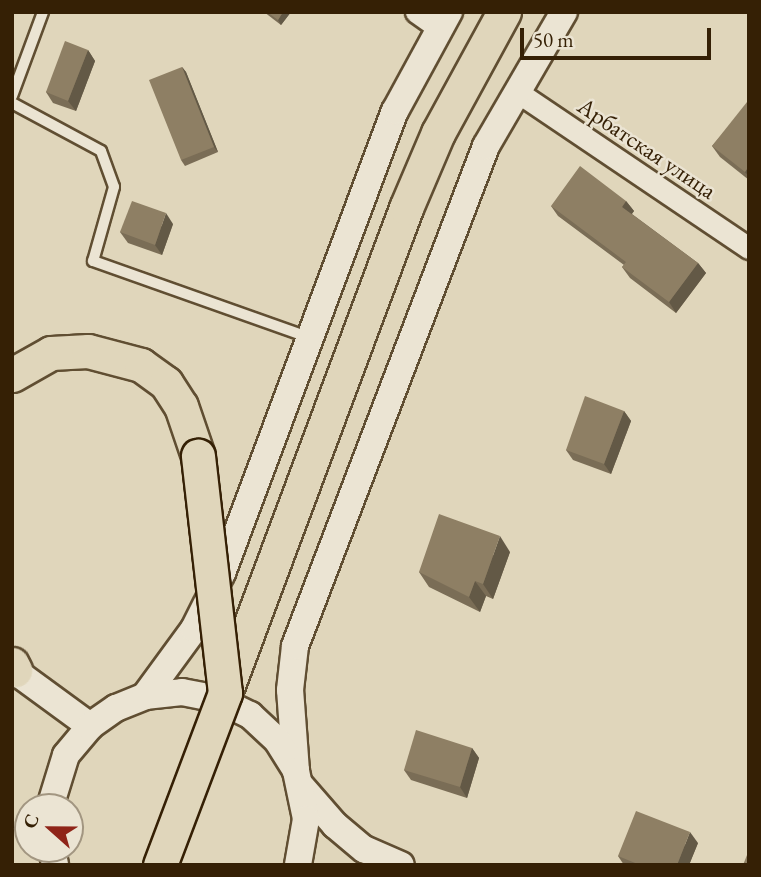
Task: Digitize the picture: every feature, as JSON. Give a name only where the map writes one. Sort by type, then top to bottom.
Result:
[{"type":"main road","points":[[160,865],[406,208],[438,133],[504,12]]},
{"type":"main road","points":[[12,375],[51,353],[88,351],[141,365],[166,383],[181,406],[198,456],[225,694]]},
{"type":"street","points":[[145,696],[194,629],[222,573],[394,111],[444,20],[416,12]]},
{"type":"street","points":[[298,865],[306,819],[298,779],[290,690],[295,646],[486,146],[564,12]]},
{"type":"street","name":"Арбатская улица","points":[[516,91],[749,248]]},
{"type":"street","points":[[13,668],[90,726]]},
{"type":"street","points":[[54,793],[66,755],[90,726],[145,696],[182,692],[218,699],[239,710],[277,740],[298,779],[335,825],[364,849],[401,865]]},
{"type":"lane","points":[[12,96],[43,12]]},
{"type":"lane","points":[[12,103],[101,151],[114,187],[93,261],[308,337]]},
{"type":"building","points":[[267,12],[283,12],[278,20]]},
{"type":"building","points":[[65,41],[88,50],[68,101],[46,92]]},
{"type":"building","points":[[182,67],[214,147],[181,160],[149,80]]},
{"type":"building","points":[[747,102],[749,166],[745,172],[712,146]]},
{"type":"building","points":[[580,166],[626,201],[622,207],[698,263],[669,302],[622,267],[626,262],[551,206]]},
{"type":"building","points":[[132,201],[166,213],[155,245],[120,232]]},
{"type":"building","points":[[585,396],[624,411],[604,464],[566,450]]},
{"type":"building","points":[[439,514],[500,536],[483,584],[475,581],[469,597],[419,572]]},
{"type":"building","points":[[416,730],[472,748],[460,787],[404,770]]},
{"type":"building","points":[[636,811],[690,832],[677,865],[640,865],[618,856]]},
{"type":"building","points":[[749,850],[749,865],[743,865]]}]
